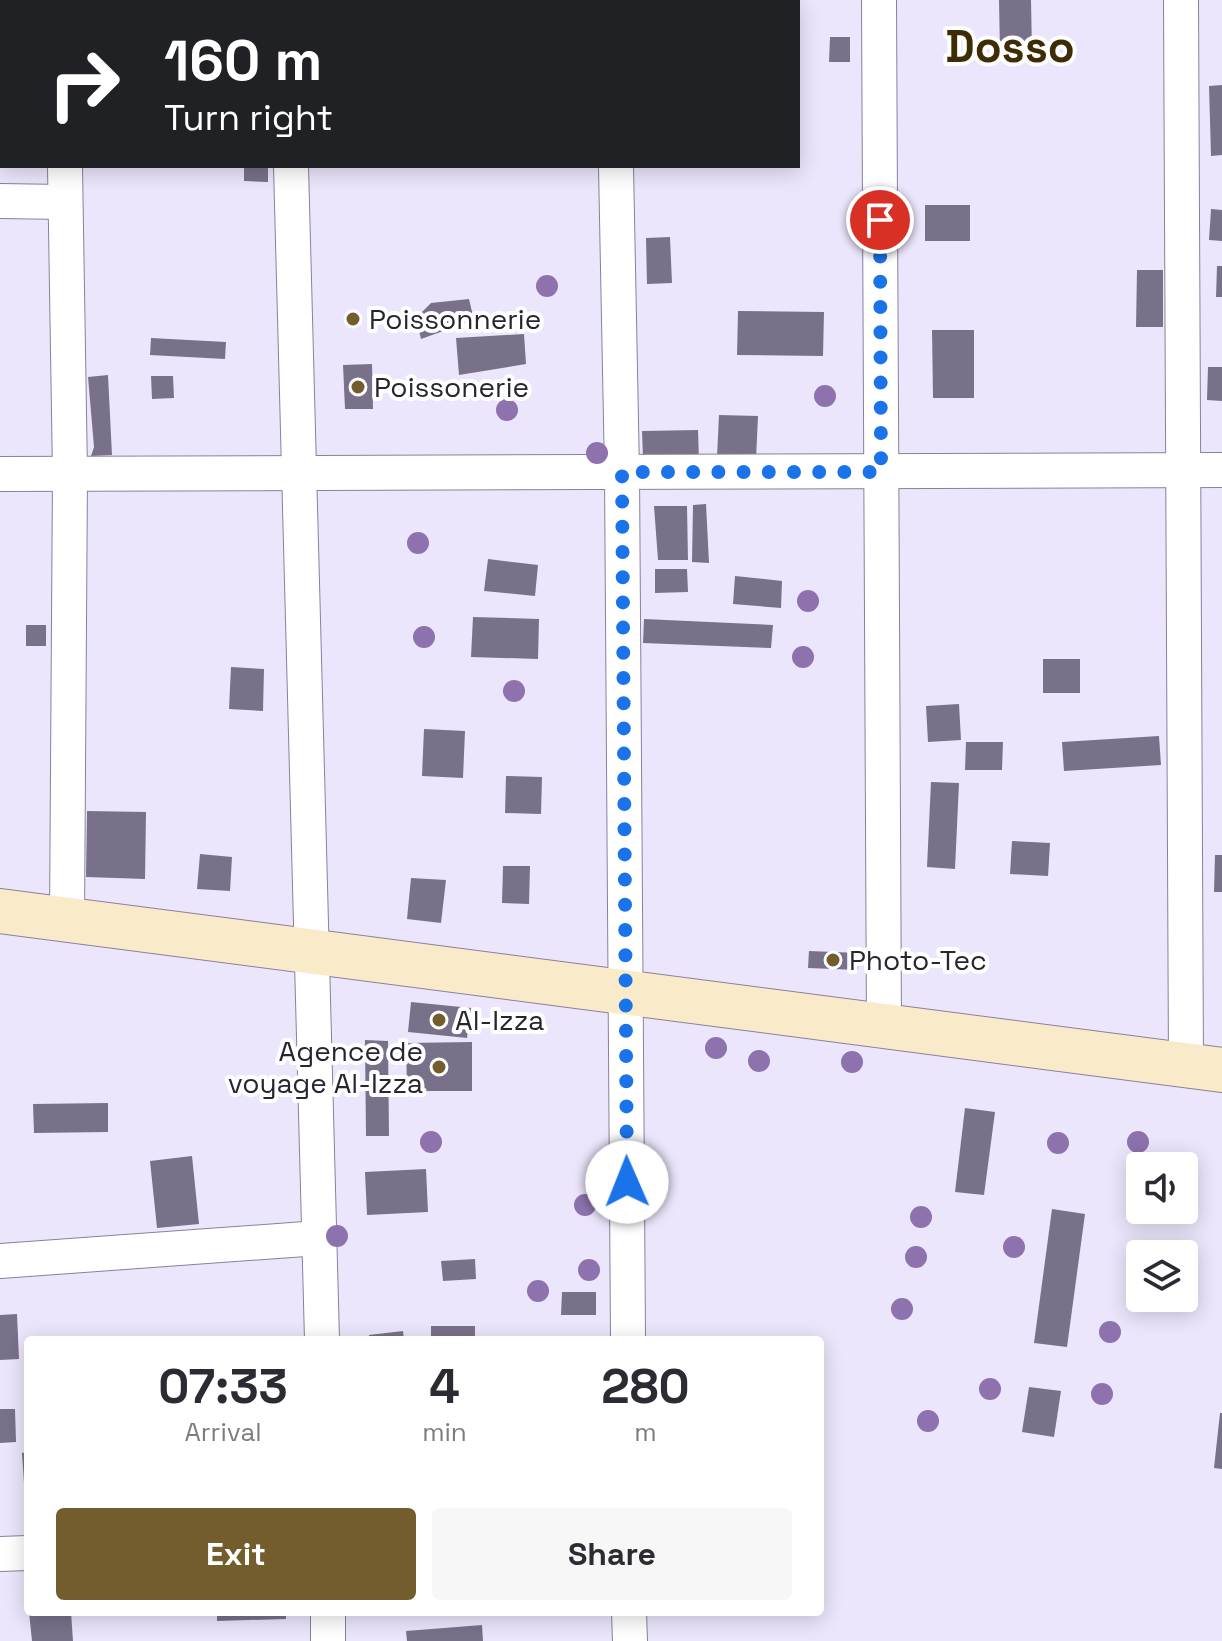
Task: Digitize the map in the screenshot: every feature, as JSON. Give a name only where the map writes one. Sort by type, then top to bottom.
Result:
[{"type":"main road","points":[[0,911],[1204,1068]]},
{"type":"street","points":[[879,0],[884,1027]]},
{"type":"street","points":[[1181,0],[1182,471],[1204,1068]]},
{"type":"street","points":[[65,168],[70,474],[67,920]]},
{"type":"street","points":[[291,168],[322,1336]]},
{"type":"street","points":[[616,168],[622,472],[628,1336]]},
{"type":"street","points":[[0,201],[65,202]]},
{"type":"street","points":[[0,474],[1222,470]]},
{"type":"street","points":[[0,1261],[319,1238]]},
{"type":"street","points":[[0,1554],[24,1553]]},
{"type":"street","points":[[328,1616],[328,1641]]},
{"type":"street","points":[[629,1616],[630,1641]]},
{"type":"building","points":[[999,0],[1031,0],[1032,52],[1000,52]]},
{"type":"building","points":[[830,37],[850,37],[850,62],[829,62]]},
{"type":"building","points":[[1222,85],[1222,155],[1211,156],[1209,86]]},
{"type":"building","points":[[244,168],[268,168],[268,182],[244,181]]},
{"type":"building","points":[[925,205],[970,205],[970,241],[925,241]]},
{"type":"building","points":[[1211,209],[1222,210],[1222,241],[1209,240]]},
{"type":"building","points":[[670,237],[672,283],[647,284],[646,238]]},
{"type":"building","points":[[1217,266],[1222,266],[1222,297],[1216,297]]},
{"type":"building","points":[[1137,270],[1163,270],[1163,327],[1136,327]]},
{"type":"building","points":[[469,299],[474,320],[421,339],[416,318],[431,303]]},
{"type":"building","points":[[738,311],[824,312],[823,356],[737,355]]},
{"type":"building","points":[[932,330],[974,330],[974,398],[933,398]]},
{"type":"building","points":[[524,334],[526,364],[459,375],[456,338]]},
{"type":"building","points":[[151,338],[226,342],[225,359],[150,355]]},
{"type":"building","name":"Poissonerie","points":[[372,364],[373,409],[345,409],[343,365]]},
{"type":"building","points":[[1208,367],[1222,367],[1222,401],[1207,400]]},
{"type":"building","points":[[108,375],[112,455],[91,456],[94,447],[88,377]]},
{"type":"building","points":[[151,376],[173,376],[174,398],[152,399]]},
{"type":"building","points":[[719,415],[758,416],[756,459],[717,457]]},
{"type":"building","points":[[698,430],[699,462],[643,458],[642,431]]},
{"type":"building","points":[[706,504],[709,563],[692,562],[693,505]]},
{"type":"building","points":[[654,506],[687,506],[688,560],[658,560]]},
{"type":"building","points":[[488,559],[538,565],[535,596],[484,591]]},
{"type":"building","points":[[655,569],[687,569],[688,592],[655,593]]},
{"type":"building","points":[[735,576],[782,581],[781,608],[733,604]]},
{"type":"building","points":[[473,617],[539,619],[538,659],[471,657]]},
{"type":"building","points":[[644,619],[773,625],[771,648],[643,643]]},
{"type":"building","points":[[26,625],[46,625],[46,646],[26,646]]},
{"type":"building","points":[[1043,659],[1080,659],[1080,693],[1043,693]]},
{"type":"building","points":[[231,667],[264,669],[263,711],[229,709]]},
{"type":"building","points":[[959,704],[961,740],[928,742],[926,706]]},
{"type":"building","points":[[424,729],[465,731],[463,778],[422,776]]},
{"type":"building","points":[[1159,736],[1161,765],[1064,771],[1062,742]]},
{"type":"building","points":[[966,742],[1003,742],[1002,770],[965,770]]},
{"type":"building","points":[[506,776],[542,777],[541,814],[505,813]]},
{"type":"building","points":[[931,782],[959,783],[955,869],[927,867]]},
{"type":"building","points":[[87,811],[146,812],[145,879],[86,877]]},
{"type":"building","points":[[1012,841],[1050,843],[1048,876],[1010,874]]},
{"type":"building","points":[[200,854],[232,857],[230,891],[197,889]]},
{"type":"building","points":[[1215,855],[1222,855],[1222,892],[1214,892]]},
{"type":"building","points":[[503,866],[530,866],[529,904],[502,903]]},
{"type":"building","points":[[411,878],[446,880],[441,923],[407,919]]},
{"type":"building","name":"Photo-Tec","points":[[809,951],[859,953],[858,970],[808,968]]},
{"type":"building","name":"Al-Izza","points":[[411,1002],[471,1008],[467,1038],[408,1032]]},
{"type":"building","points":[[365,1040],[388,1041],[389,1136],[366,1136]]},
{"type":"building","name":"Agence de voyage Al-Izza","points":[[472,1042],[472,1091],[407,1091],[406,1043]]},
{"type":"building","points":[[108,1103],[108,1132],[34,1133],[33,1104]]},
{"type":"building","points":[[965,1108],[995,1112],[984,1195],[955,1192]]},
{"type":"building","points":[[192,1156],[199,1224],[157,1228],[150,1161]]},
{"type":"building","points":[[426,1169],[428,1212],[367,1215],[365,1172]]},
{"type":"building","points":[[1052,1209],[1085,1214],[1067,1347],[1034,1343]]},
{"type":"building","points":[[475,1259],[476,1279],[443,1281],[441,1261]]},
{"type":"building","points":[[562,1292],[596,1292],[596,1315],[561,1315]]},
{"type":"building","points":[[17,1314],[19,1359],[0,1360],[0,1315]]},
{"type":"building","points":[[431,1326],[475,1326],[475,1336],[431,1336]]},
{"type":"building","points":[[403,1331],[404,1336],[369,1336]]},
{"type":"building","points":[[1029,1387],[1061,1391],[1054,1437],[1022,1432]]},
{"type":"building","points":[[0,1409],[15,1409],[16,1442],[0,1443]]},
{"type":"building","points":[[1222,1413],[1222,1469],[1214,1468]]},
{"type":"building","points":[[29,1616],[71,1616],[73,1641],[32,1641]]},
{"type":"building","points":[[217,1616],[286,1616],[286,1619],[217,1621]]},
{"type":"building","points":[[482,1625],[483,1641],[407,1641],[406,1631]]},
{"type":"place","name":"Poissonnerie","points":[[353,319]]},
{"type":"place","name":"Poissonerie","points":[[358,387]]},
{"type":"place","name":"Photo-Tec","points":[[833,960]]},
{"type":"place","name":"Al-Izza","points":[[439,1020]]},
{"type":"place","name":"Agence de voyage Al-Izza","points":[[439,1067]]},
{"type":"district","name":"Dosso","points":[[1010,47]]},
{"type":"route","points":[[627,1182],[622,472],[881,472],[880,220]]}]
